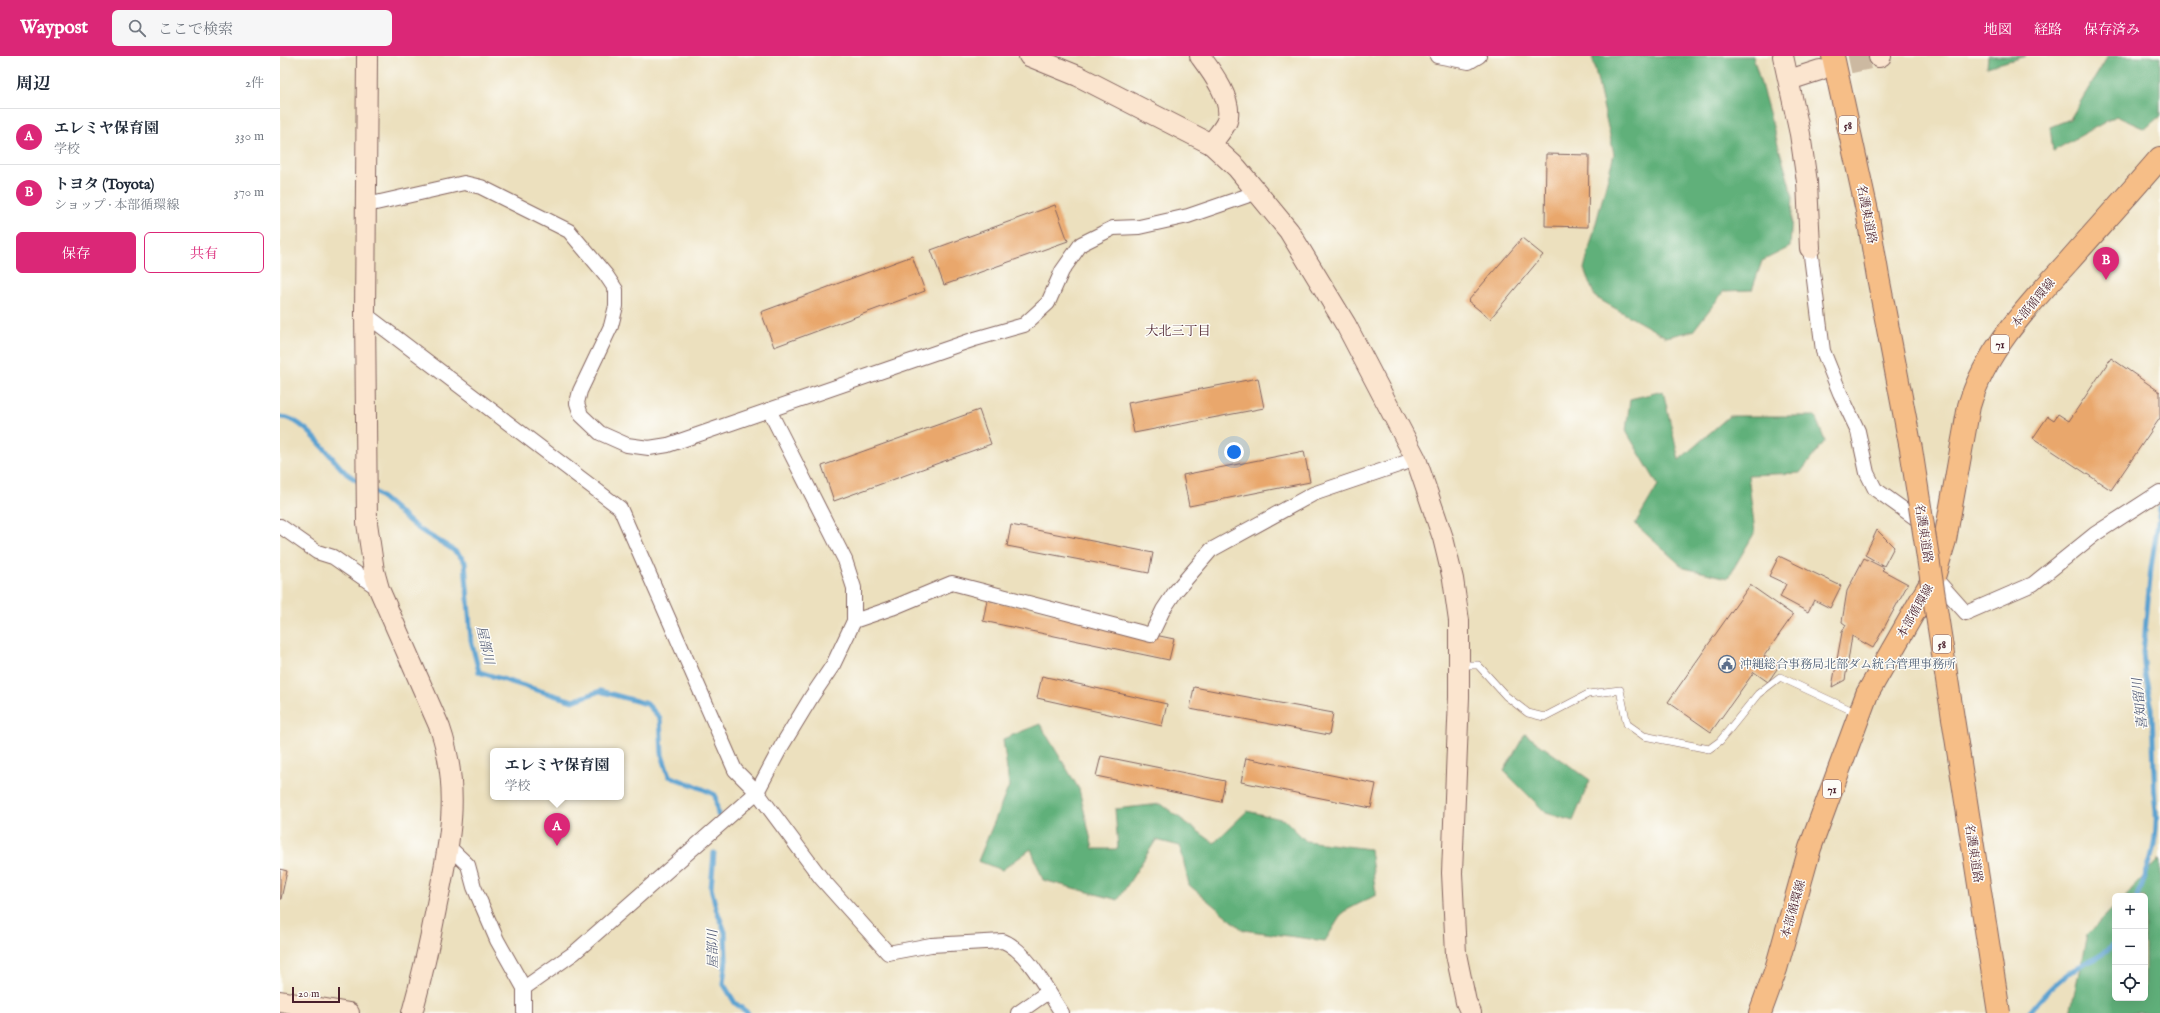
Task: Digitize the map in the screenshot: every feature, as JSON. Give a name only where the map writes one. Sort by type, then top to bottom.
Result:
[{"type":"main road","name":"名護東道路","points":[[1826,63],[1867,211],[1878,277],[1911,448],[1999,1013]]},
{"type":"main road","name":"本部循環線","points":[[1760,1013],[1776,969],[1810,848],[1867,694],[1934,578],[1945,540],[1969,406],[1975,385],[2002,341],[2031,303],[2160,158]]},
{"type":"street","points":[[367,56],[367,499],[370,550],[379,590],[416,668],[447,749],[453,791],[449,847],[423,974],[412,1013]]},
{"type":"street","points":[[1029,56],[1078,76],[1211,144],[1237,168],[1289,230],[1346,325],[1416,459],[1443,538],[1453,579],[1459,622],[1460,665],[1452,872],[1456,954],[1466,1002],[1470,1013]]},
{"type":"street","points":[[1200,56],[1218,82],[1227,106],[1227,121],[1211,144]]},
{"type":"street","points":[[1437,56],[1469,62],[1479,56]]},
{"type":"street","points":[[1783,56],[1808,182],[1810,248],[1823,351],[1840,393],[1858,431],[1867,473],[1874,489],[1945,540]]},
{"type":"street","points":[[1788,80],[1826,63]]},
{"type":"street","points":[[367,205],[464,183],[481,187],[569,230],[606,275],[616,290],[616,306],[611,326],[580,392],[577,403],[581,416],[600,433],[627,445],[649,448],[668,445],[975,339],[1024,325],[1048,303],[1062,271],[1081,244],[1113,228],[1139,227],[1188,216],[1258,192]]},
{"type":"street","points":[[366,314],[620,508],[735,770],[757,792],[821,878],[888,953],[931,945],[1003,941],[1014,945],[1062,1013]]},
{"type":"street","points":[[524,988],[574,953],[757,792],[785,741],[833,665],[854,621],[854,588],[845,560],[769,410]]},
{"type":"street","points":[[854,621],[892,608],[952,583],[1151,635],[1163,610],[1175,592],[1211,550],[1312,494],[1416,459]]},
{"type":"street","points":[[1934,578],[1966,613],[2033,584],[2095,534],[2160,492]]},
{"type":"street","points":[[280,526],[317,552],[333,557],[379,590]]},
{"type":"street","points":[[449,847],[468,865],[474,887],[497,940],[524,988],[524,1013]]},
{"type":"street","points":[[1018,1013],[1048,992]]},
{"type":"street","points":[[280,1001],[349,1013]]},
{"type":"lane","points":[[1460,665],[1478,665],[1506,696],[1528,713],[1544,717],[1588,694],[1620,690],[1627,724],[1644,736],[1709,749],[1720,741],[1758,694],[1780,677],[1859,714]]},
{"type":"green space","points":[[1592,56],[1753,56],[1793,197],[1790,247],[1762,261],[1752,290],[1724,291],[1693,331],[1666,337],[1595,297],[1584,269],[1614,154]]},
{"type":"green space","points":[[1988,56],[2026,56],[1987,67]]},
{"type":"green space","points":[[2108,56],[2160,56],[2160,116],[2145,129],[2116,116],[2053,151],[2050,127],[2070,119]]},
{"type":"green space","points":[[1663,391],[1679,460],[1729,416],[1815,416],[1825,441],[1800,473],[1748,475],[1755,532],[1728,578],[1684,568],[1635,524],[1658,485],[1626,431],[1630,399]]},
{"type":"green space","points":[[1040,724],[1079,789],[1093,849],[1118,849],[1115,809],[1161,804],[1214,843],[1247,811],[1285,820],[1306,841],[1370,849],[1376,895],[1343,912],[1325,941],[1243,930],[1189,885],[1180,846],[1156,840],[1118,900],[1043,880],[1031,849],[1002,870],[978,861],[1009,786],[1003,739]]},
{"type":"green space","points":[[1525,734],[1590,780],[1573,821],[1546,813],[1504,771]]},
{"type":"green space","points":[[2160,859],[2160,1013],[2070,1013],[2087,935],[2112,909],[2112,1001],[2148,1001],[2148,893],[2128,893]]},
{"type":"building","points":[[1546,154],[1589,155],[1588,227],[1545,226]]},
{"type":"building","points":[[1055,205],[1068,241],[944,285],[931,250]]},
{"type":"building","points":[[1522,238],[1543,255],[1490,319],[1468,301]]},
{"type":"building","points":[[912,256],[925,291],[774,347],[761,312]]},
{"type":"building","points":[[2111,358],[2160,392],[2160,418],[2111,490],[2033,438],[2048,416],[2054,420],[2058,414],[2069,421]]},
{"type":"building","points":[[1258,378],[1264,408],[1134,433],[1128,403]]},
{"type":"building","points":[[979,410],[991,444],[834,501],[822,466]]},
{"type":"building","points":[[1304,451],[1310,482],[1189,506],[1183,475]]},
{"type":"building","points":[[1011,525],[1153,553],[1149,573],[1007,546]]},
{"type":"building","points":[[1877,530],[1894,547],[1884,566],[1865,555]]},
{"type":"building","points":[[1779,556],[1841,586],[1830,608],[1814,600],[1808,612],[1780,597],[1786,584],[1769,576]]},
{"type":"building","points":[[1864,558],[1884,568],[1882,570],[1908,584],[1873,648],[1852,636],[1845,680],[1832,687],[1842,632],[1846,625],[1842,622],[1847,591]]},
{"type":"building","name":"沖縄総合事務局北部ダム統合管理事務所","points":[[1750,585],[1793,615],[1764,656],[1779,666],[1768,682],[1754,672],[1711,732],[1668,702]]},
{"type":"building","points":[[987,600],[1174,639],[1169,660],[983,621]]},
{"type":"building","points":[[1042,676],[1167,704],[1162,726],[1037,698]]},
{"type":"building","points":[[1194,687],[1333,713],[1329,735],[1190,709]]},
{"type":"building","points":[[1101,756],[1225,781],[1221,802],[1096,776]]},
{"type":"building","points":[[1246,758],[1376,784],[1371,808],[1241,782]]},
{"type":"building","points":[[280,869],[287,871],[281,899],[280,899]]},
{"type":"waterway","name":"屋部川","points":[[280,417],[298,423],[307,430],[346,473],[362,484]]},
{"type":"waterway","name":"屋部川","points":[[372,490],[421,531],[454,551],[465,562],[471,640],[479,672],[573,701],[600,691],[647,704],[660,718],[662,755],[669,776],[715,795],[718,815]]},
{"type":"waterway","name":"喜知留川","points":[[2139,893],[2150,862],[2156,827],[2152,709],[2145,674],[2143,653],[2151,568],[2160,508]]},
{"type":"waterway","name":"屋部川","points":[[714,853],[711,888],[716,908],[725,932],[726,960],[723,983],[735,1003],[748,1013]]},
{"type":"waterway","name":"喜知留川","points":[[2029,1013],[2045,994],[2062,978],[2076,968],[2107,951],[2112,946]]},
{"type":"tunnel","points":[[1820,70],[1879,57]]},
{"type":"place","name":"トヨタ (Toyota)","points":[[2106,280]]},
{"type":"place","name":"沖縄総合事務局北部ダム統合管理事務所","points":[[1727,664]]},
{"type":"place","name":"エレミヤ保育園","points":[[557,846]]},
{"type":"district","name":"大北三丁目","points":[[1178,330]]}]
